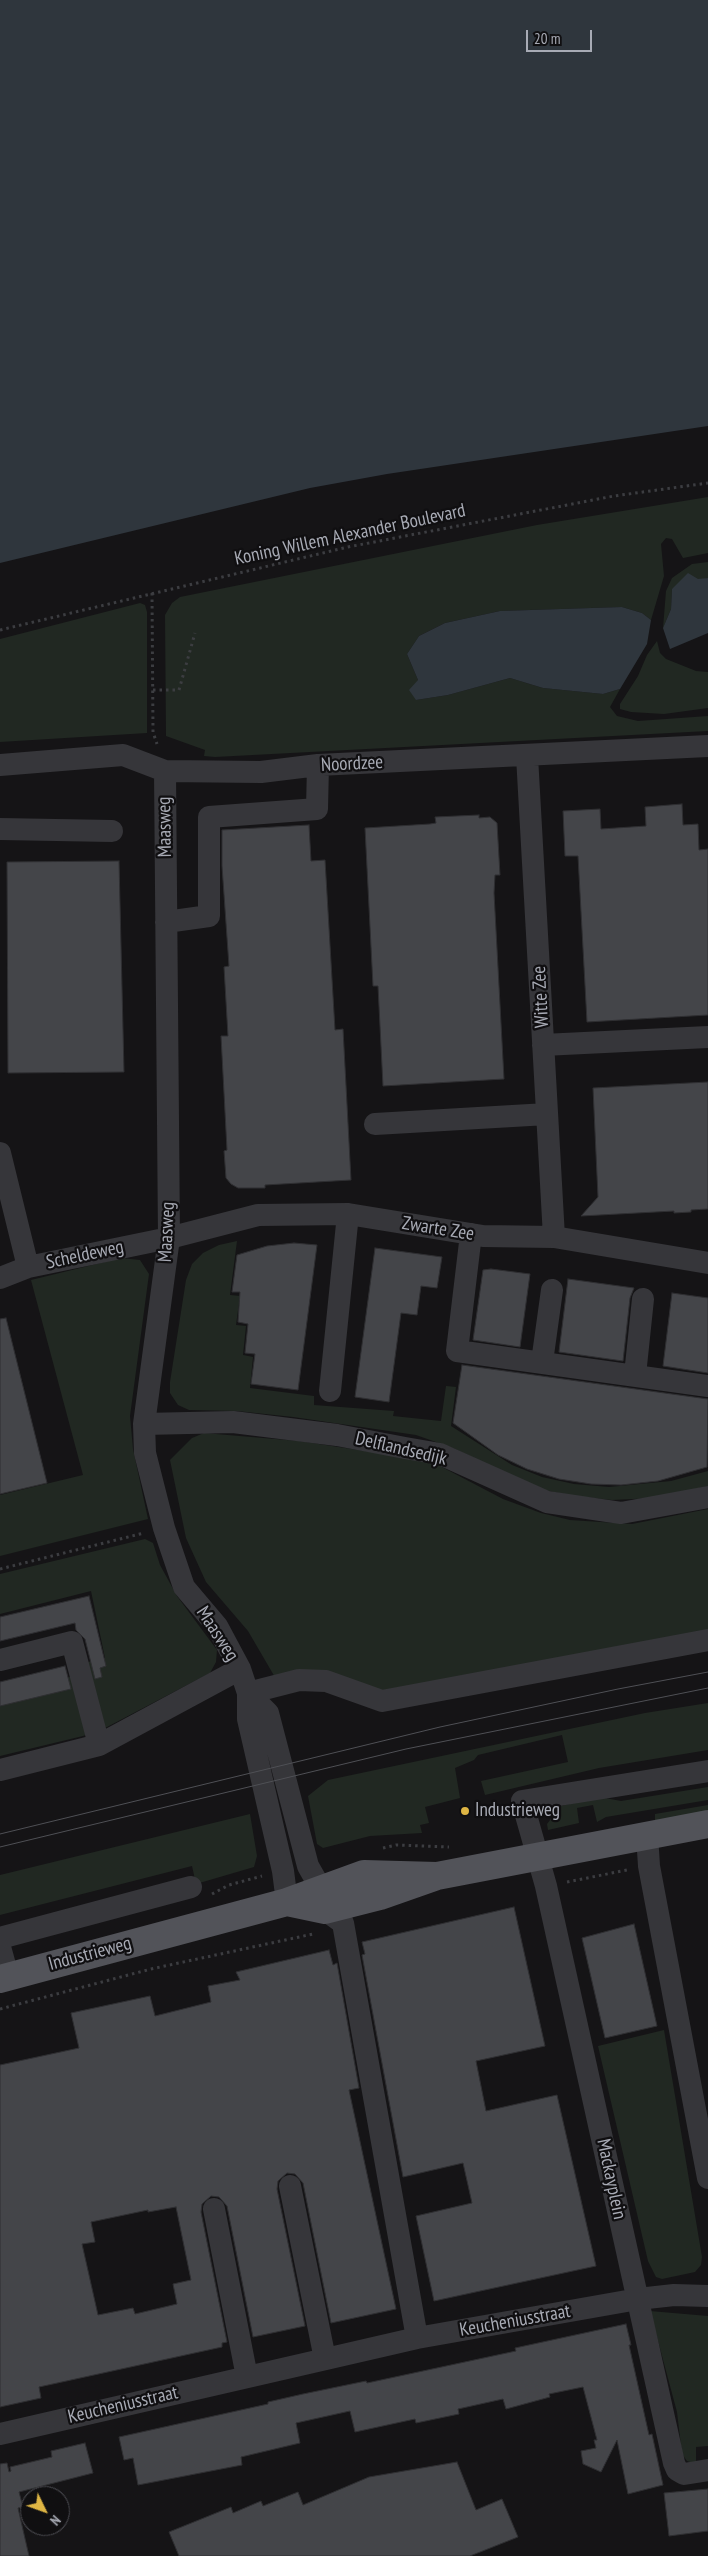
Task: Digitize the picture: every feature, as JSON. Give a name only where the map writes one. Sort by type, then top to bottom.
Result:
[{"type":"main road","name":"Industrieweg","points":[[4,1978],[287,1902],[323,1899],[364,1874],[436,1876],[708,1824]]},
{"type":"street","name":"Noordzee","points":[[0,765],[123,755],[165,770],[261,772],[318,765],[708,746]]},
{"type":"street","name":"Witte Zee","points":[[527,756],[554,1237]]},
{"type":"street","points":[[166,922],[209,916],[209,816],[317,809],[318,765]]},
{"type":"street","name":"Maasweg","points":[[165,770],[169,1238],[144,1424],[145,1453],[164,1528],[184,1587],[217,1626],[240,1669],[248,1693],[248,1719],[283,1871],[287,1902]]},
{"type":"street","points":[[0,828],[112,831]]},
{"type":"street","points":[[543,1045],[708,1037]]},
{"type":"street","points":[[376,1124],[547,1114]]},
{"type":"street","name":"Scheldeweg","points":[[0,1153],[28,1267],[169,1238]]},
{"type":"street","points":[[330,1392],[348,1214]]},
{"type":"street","name":"Zwarte Zee","points":[[169,1238],[258,1215],[348,1214],[470,1234],[554,1237],[708,1263]]},
{"type":"street","points":[[470,1234],[457,1350],[708,1386]]},
{"type":"street","points":[[0,1278],[28,1267]]},
{"type":"street","points":[[542,1362],[552,1290]]},
{"type":"street","points":[[635,1376],[643,1299]]},
{"type":"street","name":"Delflandsedijk","points":[[144,1424],[232,1422],[337,1435],[440,1454],[547,1502],[621,1513],[708,1497]]},
{"type":"street","points":[[248,1693],[300,1680],[326,1681],[382,1701],[708,1640]]},
{"type":"street","points":[[0,1660],[72,1642],[100,1745]]},
{"type":"street","name":"Maasweg","points":[[0,1770],[100,1745],[240,1669]]},
{"type":"street","name":"Maasweg","points":[[248,1693],[268,1713],[308,1866],[323,1899]]},
{"type":"street","name":"Mackayplein","points":[[708,1771],[522,1801],[546,1886],[674,2463],[677,2470],[684,2474],[708,2470]]},
{"type":"street","points":[[647,1835],[649,1866],[708,2178]]},
{"type":"street","name":"Industrieweg","points":[[0,1938],[191,1887]]},
{"type":"street","points":[[323,1899],[343,1924],[417,2338]]},
{"type":"street","name":"Industrieweg","points":[[0,1947],[4,1978]]},
{"type":"street","points":[[290,2186],[325,2359]]},
{"type":"street","points":[[214,2209],[247,2377]]},
{"type":"street","name":"Keucheniusstraat","points":[[0,2434],[417,2338],[638,2299],[674,2295],[708,2296]]},
{"type":"path","name":"Koning Willem Alexander Boulevard","points":[[0,630],[348,547],[614,496],[708,483]]},
{"type":"path","points":[[152,593],[153,732],[165,770]]},
{"type":"path","points":[[153,690],[179,690],[195,632]]},
{"type":"path","points":[[0,1569],[164,1528]]},
{"type":"shaded area","points":[[0,0],[708,0],[708,426],[387,474],[310,488],[0,563]]},
{"type":"shaded area","points":[[708,497],[708,553],[683,558],[672,539],[666,538],[661,544],[664,576],[651,620],[642,613],[622,607],[500,611],[445,623],[419,636],[407,654],[418,680],[416,700],[448,695],[510,678],[543,688],[603,694],[620,689],[610,707],[617,716],[638,721],[708,716],[708,731],[215,757],[204,756],[205,750],[166,736],[165,615],[172,603],[180,597],[537,525]]},
{"type":"shaded area","points":[[708,562],[708,578],[672,589],[671,609],[663,628],[666,591],[672,578],[692,564]]},
{"type":"shaded area","points":[[688,573],[698,579],[708,578],[708,633],[670,649],[663,628],[671,609],[672,589]]},
{"type":"shaded area","points":[[140,603],[145,605],[147,612],[147,733],[0,742],[0,639]]},
{"type":"shaded area","points":[[622,607],[642,613],[651,620],[647,644],[620,689],[603,694],[543,688],[510,678],[448,695],[416,700],[409,690],[418,680],[407,654],[419,636],[445,623],[500,611]]},
{"type":"shaded area","points":[[657,641],[660,653],[666,659],[696,671],[708,672],[708,708],[664,714],[631,712],[620,709],[620,704],[638,676],[647,655]]},
{"type":"shaded area","points":[[237,1241],[230,1295],[240,1296],[236,1325],[246,1326],[243,1355],[253,1357],[250,1388],[314,1396],[314,1405],[394,1411],[393,1416],[441,1421],[446,1386],[456,1387],[451,1426],[512,1465],[542,1477],[574,1484],[609,1487],[671,1481],[708,1471],[708,1486],[655,1498],[612,1500],[574,1496],[539,1489],[453,1448],[416,1435],[293,1417],[237,1411],[189,1410],[178,1405],[170,1393],[170,1382],[186,1280],[192,1264],[203,1253],[219,1245]]},
{"type":"shaded area","points":[[121,1258],[140,1260],[149,1274],[130,1416],[133,1449],[148,1519],[0,1556],[0,1495],[83,1475],[31,1280]]},
{"type":"shaded area","points":[[204,1433],[299,1441],[398,1456],[440,1466],[503,1499],[541,1513],[570,1520],[632,1524],[708,1509],[708,1636],[398,1696],[276,1679],[248,1631],[206,1582],[186,1538],[170,1460],[192,1438]]},
{"type":"shaded area","points":[[145,1539],[153,1543],[160,1565],[177,1596],[217,1650],[216,1662],[210,1673],[107,1727],[83,1736],[0,1756],[0,1696],[73,1676],[71,1666],[105,1658],[91,1591],[0,1614],[0,1574]]},
{"type":"shaded area","points":[[708,1703],[708,1750],[599,1768],[485,1795],[481,1781],[568,1762],[562,1735],[478,1755],[474,1760],[455,1768],[460,1798],[425,1807],[429,1823],[420,1825],[422,1833],[370,1836],[323,1848],[317,1844],[308,1796],[328,1780],[645,1713]]},
{"type":"shaded area","points":[[708,1787],[708,1800],[606,1817],[597,1822],[593,1805],[577,1808],[579,1823],[548,1830],[547,1824],[561,1806],[600,1797],[621,1801]]},
{"type":"shaded area","points":[[708,1805],[708,1813],[655,1822],[655,1814]]},
{"type":"shaded area","points":[[250,1814],[257,1856],[254,1867],[196,1884],[192,1866],[0,1915],[0,1875]]},
{"type":"shaded area","points":[[664,2030],[702,2257],[701,2265],[695,2272],[662,2279],[656,2277],[648,2261],[598,2046]]},
{"type":"shaded area","points":[[650,2311],[708,2316],[708,2446],[696,2447],[696,2464],[687,2461],[682,2454],[677,2412]]},
{"type":"building","points":[[682,804],[683,825],[698,824],[699,850],[708,849],[708,1015],[587,1022],[578,856],[565,856],[563,811],[600,809],[601,829],[646,826],[645,807]]},
{"type":"building","points":[[479,815],[479,818],[490,817],[497,823],[500,875],[495,875],[494,893],[504,1079],[383,1086],[378,986],[373,986],[365,828],[430,824],[436,823],[435,817]]},
{"type":"building","points":[[309,825],[311,861],[325,860],[335,1030],[343,1029],[351,1180],[265,1185],[265,1188],[238,1188],[226,1178],[224,1151],[227,1150],[221,1036],[228,1036],[224,967],[229,966],[222,866],[222,830]]},
{"type":"building","points":[[119,861],[124,1072],[8,1073],[7,862]]},
{"type":"building","points":[[708,1082],[708,1209],[674,1213],[674,1211],[581,1216],[598,1197],[593,1088]]},
{"type":"building","points":[[294,1243],[317,1245],[298,1390],[251,1384],[255,1354],[245,1353],[248,1324],[238,1322],[240,1292],[232,1292],[237,1255],[267,1246]]},
{"type":"building","points":[[375,1248],[442,1257],[437,1288],[421,1286],[417,1315],[401,1313],[389,1402],[355,1397]]},
{"type":"building","points":[[491,1269],[530,1274],[520,1347],[473,1340],[483,1270]]},
{"type":"building","points":[[568,1279],[634,1288],[630,1298],[623,1361],[559,1352]]},
{"type":"building","points":[[672,1293],[708,1298],[708,1373],[663,1366]]},
{"type":"building","points":[[6,1318],[47,1483],[0,1494],[0,1319]]},
{"type":"building","points":[[462,1365],[708,1399],[707,1467],[658,1481],[621,1485],[591,1484],[559,1479],[527,1469],[498,1455],[453,1423]]},
{"type":"building","points":[[89,1596],[106,1666],[100,1668],[102,1677],[95,1679],[85,1639],[76,1630],[75,1623],[0,1641],[0,1617]]},
{"type":"building","points":[[65,1666],[71,1689],[0,1706],[0,1682]]},
{"type":"building","points":[[514,1907],[545,2046],[476,2061],[486,2111],[557,2095],[596,2266],[434,2301],[416,2216],[472,2203],[463,2163],[403,2177],[362,1955],[365,1954],[362,1942]]},
{"type":"building","points":[[634,1924],[657,2026],[605,2038],[582,1938]]},
{"type":"building","points":[[329,1950],[333,1965],[337,1963],[359,2088],[349,2090],[396,2309],[331,2323],[303,2183],[295,2174],[287,2173],[278,2181],[277,2189],[305,2326],[253,2337],[227,2206],[219,2197],[211,2196],[202,2204],[201,2212],[227,2342],[222,2343],[222,2347],[39,2387],[41,2398],[0,2407],[0,2065],[79,2048],[71,2013],[150,1996],[155,2016],[211,2002],[208,1986],[240,1980],[236,1972]],"holes":[[[176,2207],[191,2280],[173,2284],[177,2304],[135,2314],[133,2308],[98,2315],[82,2244],[95,2242],[91,2222],[148,2210],[148,2212]]]},
{"type":"building","points":[[626,2324],[649,2435],[652,2434],[663,2485],[628,2494],[617,2440],[601,2472],[583,2464],[581,2451],[596,2448],[594,2440],[597,2440],[583,2387],[549,2394],[550,2397],[506,2409],[503,2399],[458,2409],[459,2414],[416,2423],[415,2419],[355,2432],[350,2411],[296,2423],[300,2443],[241,2457],[242,2465],[138,2485],[133,2458],[124,2460],[119,2437],[268,2404],[268,2402],[303,2394],[366,2381],[367,2383],[516,2351],[515,2348]]},
{"type":"building","points":[[85,2443],[93,2473],[42,2486],[20,2486],[20,2508],[18,2508],[20,2536],[24,2536],[29,2556],[0,2556],[0,2464],[7,2463],[9,2472],[11,2471],[10,2467],[52,2457],[51,2451]]},
{"type":"building","points":[[457,2462],[476,2510],[502,2499],[518,2537],[470,2556],[179,2556],[169,2532],[231,2507],[233,2513],[261,2501],[263,2506],[298,2492],[303,2505],[369,2477]]},
{"type":"building","points":[[708,2489],[708,2531],[669,2536],[664,2493]]},
{"type":"tram line","points":[[0,1834],[440,1727],[708,1672]]},
{"type":"tram line","points":[[0,1847],[406,1749],[708,1688]]},
{"type":"place","name":"Industrieweg","points":[[465,1811]]}]
